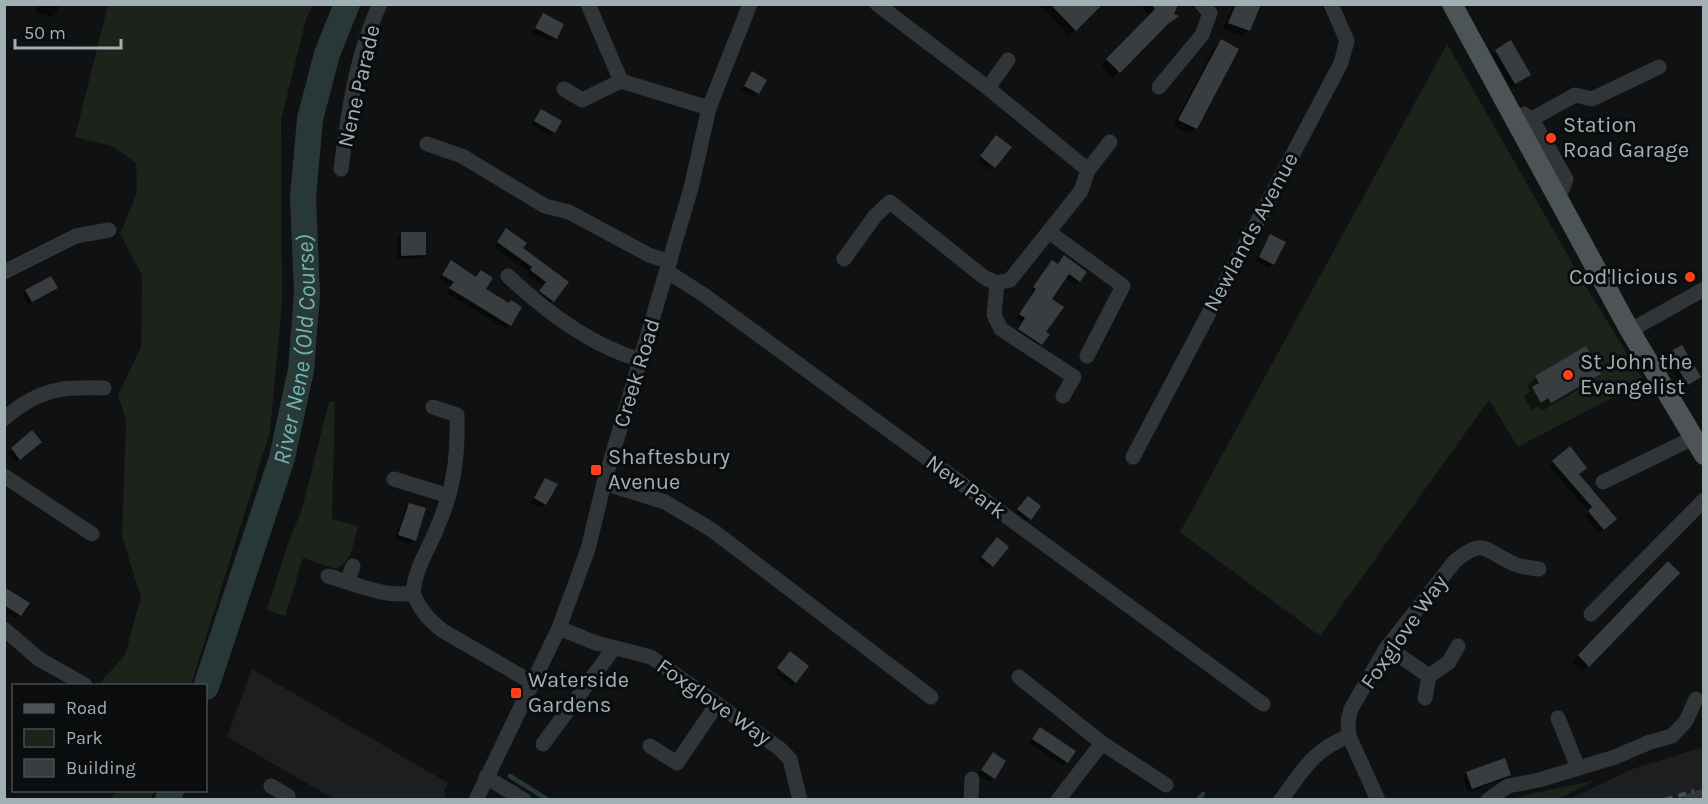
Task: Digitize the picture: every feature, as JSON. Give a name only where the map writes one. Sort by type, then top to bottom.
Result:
[{"type":"main road","points":[[1452,4],[1629,329],[1704,455]]},
{"type":"street","name":"Nene Parade","points":[[341,169],[348,115],[359,70],[380,4]]},
{"type":"street","points":[[588,4],[621,81]]},
{"type":"street","name":"Creek Road","points":[[476,800],[560,628],[588,549],[604,483],[691,188],[709,108],[750,4]]},
{"type":"street","points":[[877,4],[988,88],[1088,170]]},
{"type":"street","name":"Newlands Avenue","points":[[1132,457],[1341,63],[1347,41],[1331,4]]},
{"type":"street","points":[[1159,87],[1202,35],[1208,7]]},
{"type":"street","points":[[988,88],[1008,60]]},
{"type":"street","points":[[1532,119],[1575,95],[1592,99],[1659,67]]},
{"type":"street","points":[[564,89],[582,100],[621,81],[709,108]]},
{"type":"street","points":[[1512,115],[1526,114],[1532,119],[1566,179],[1563,188],[1555,195]]},
{"type":"street","points":[[844,259],[875,216],[890,202],[985,278],[997,283],[1010,279],[1081,191],[1088,170],[1110,142]]},
{"type":"street","name":"New Park","points":[[427,144],[462,156],[545,206],[569,212],[669,267],[704,295],[1263,704]]},
{"type":"street","points":[[4,272],[76,236],[109,230]]},
{"type":"street","points":[[1049,232],[1117,279],[1123,286],[1087,356]]},
{"type":"street","points":[[508,276],[569,325],[612,351],[641,360]]},
{"type":"street","points":[[997,283],[994,315],[1001,329],[1074,377],[1063,396]]},
{"type":"street","points":[[1629,329],[1704,289]]},
{"type":"street","points":[[4,419],[27,401],[50,390],[73,387],[104,388]]},
{"type":"street","points":[[433,407],[457,415],[458,452],[449,496],[437,529],[422,558],[413,593],[429,620],[443,631],[533,683]]},
{"type":"street","points":[[1603,482],[1693,438]]},
{"type":"street","points":[[4,476],[92,534]]},
{"type":"street","points":[[394,479],[449,496]]},
{"type":"street","points":[[604,483],[665,502],[712,530],[931,697]]},
{"type":"street","points":[[1592,614],[1704,500]]},
{"type":"street","name":"Foxglove Way","points":[[1349,736],[1348,721],[1351,708],[1387,647],[1455,561],[1464,553],[1478,547],[1488,548],[1510,562],[1539,570]]},
{"type":"street","points":[[347,582],[353,566]]},
{"type":"street","points":[[328,576],[390,594],[413,593]]},
{"type":"street","name":"Foxglove Way","points":[[560,628],[596,643],[651,657],[779,748],[790,759],[800,800]]},
{"type":"street","points":[[4,629],[39,659],[83,684]]},
{"type":"street","points":[[1425,698],[1429,676],[1449,662],[1458,646]]},
{"type":"street","points":[[1387,647],[1429,676]]},
{"type":"street","points":[[543,744],[614,648]]},
{"type":"street","points":[[1019,677],[1102,743],[1166,785]]},
{"type":"street","points":[[1488,800],[1508,786],[1539,780],[1672,736],[1686,721],[1696,699]]},
{"type":"street","points":[[650,746],[676,763],[717,704]]},
{"type":"street","points":[[1558,718],[1578,768]]},
{"type":"street","points":[[1281,800],[1317,752],[1349,736],[1378,800]]},
{"type":"street","points":[[1058,800],[1102,743]]},
{"type":"street","points":[[486,777],[524,800]]},
{"type":"street","points":[[971,800],[972,779]]},
{"type":"street","points":[[271,786],[289,798]]},
{"type":"street","points":[[1692,800],[1704,796]]},
{"type":"shaded area","points":[[252,669],[448,783],[444,790],[446,799],[334,799],[227,737]]},
{"type":"shaded area","points":[[1703,747],[1703,799],[1568,800],[1632,769]]},
{"type":"green space","points":[[108,5],[313,5],[306,19],[281,120],[282,303],[270,432],[191,684],[99,684],[125,655],[141,597],[122,537],[126,420],[118,395],[141,347],[142,275],[120,234],[137,193],[136,163],[112,146],[75,137]]},
{"type":"green space","points":[[1447,44],[1582,280],[1644,381],[1518,447],[1489,400],[1320,636],[1180,532]]},
{"type":"green space","points":[[329,402],[335,402],[332,519],[358,526],[349,556],[336,569],[303,558],[285,616],[267,610],[287,546],[302,509]]},
{"type":"green space","points":[[1596,780],[1558,799],[1515,799],[1526,795]]},
{"type":"green space","points":[[115,792],[154,792],[151,799],[111,799]]},
{"type":"building","points":[[1050,4],[1103,4],[1076,31]]},
{"type":"building","points":[[1151,4],[1178,4],[1174,14],[1179,16],[1168,24],[1120,73],[1106,59],[1155,9]]},
{"type":"building","points":[[1236,4],[1261,4],[1250,31],[1228,23]]},
{"type":"building","points":[[543,13],[564,24],[557,39],[535,28]]},
{"type":"building","points":[[1221,39],[1239,49],[1197,129],[1178,120]]},
{"type":"building","points":[[1511,40],[1531,75],[1515,84],[1495,50]]},
{"type":"building","points":[[752,71],[767,80],[759,94],[744,86]]},
{"type":"building","points":[[541,109],[562,121],[555,133],[534,121]]},
{"type":"building","points":[[996,135],[1012,147],[995,168],[980,156]]},
{"type":"building","points":[[506,228],[527,243],[523,248],[569,282],[554,302],[539,291],[546,282],[530,270],[532,267],[497,242]]},
{"type":"building","points":[[401,232],[426,232],[426,255],[401,256]]},
{"type":"building","points":[[1270,234],[1286,242],[1274,265],[1259,257]]},
{"type":"building","points":[[1064,255],[1087,272],[1080,282],[1069,274],[1052,299],[1064,307],[1046,332],[1050,334],[1042,345],[1018,329],[1025,318],[1019,314],[1036,289],[1033,287],[1052,260],[1058,264]]},
{"type":"building","points":[[451,260],[476,277],[481,270],[493,278],[486,289],[509,303],[511,300],[522,307],[511,326],[449,288],[454,282],[442,275]]},
{"type":"building","points":[[51,276],[58,288],[32,302],[25,290]]},
{"type":"building","points":[[1682,345],[1701,377],[1688,385],[1668,353]]},
{"type":"building","name":"St John the Evangelist","points":[[1586,346],[1601,374],[1551,403],[1548,398],[1541,403],[1532,387],[1539,383],[1535,376]]},
{"type":"building","points":[[32,430],[42,442],[20,460],[11,448]]},
{"type":"building","points":[[1570,446],[1587,468],[1579,474],[1617,519],[1604,530],[1588,511],[1592,507],[1552,461]]},
{"type":"building","points":[[545,478],[558,484],[546,505],[534,498]]},
{"type":"building","points":[[1028,496],[1041,506],[1031,520],[1017,509]]},
{"type":"building","points":[[409,503],[426,508],[416,541],[398,535]]},
{"type":"building","points":[[997,537],[1009,547],[993,567],[981,557]]},
{"type":"building","points":[[1668,561],[1680,573],[1589,667],[1578,655]]},
{"type":"building","points":[[4,587],[30,603],[21,616],[4,605]]},
{"type":"building","points":[[790,651],[809,666],[796,683],[777,668]]},
{"type":"building","points":[[1040,727],[1076,751],[1068,763],[1032,739]]},
{"type":"building","points":[[993,752],[1006,761],[995,779],[981,770]]},
{"type":"building","points":[[1505,758],[1511,775],[1472,789],[1466,772]]},
{"type":"waterway","name":"River Nene (Old Course)","points":[[207,684],[282,458],[301,370],[307,294],[303,197],[310,119],[327,54],[347,4]]},
{"type":"waterway","points":[[510,776],[548,800]]},
{"type":"waterway","name":"River Nene (Old Course)","points":[[168,800],[170,792]]},
{"type":"waterway","points":[[1198,800],[1203,794]]},
{"type":"railway","points":[[1665,800],[1694,791]]},
{"type":"place","name":"Station Road Garage","points":[[1551,138]]},
{"type":"place","name":"Cod'licious","points":[[1690,277]]},
{"type":"place","name":"St John the Evangelist","points":[[1568,375]]},
{"type":"place","name":"Shaftesbury Avenue","points":[[596,470]]},
{"type":"place","name":"Waterside Gardens","points":[[516,693]]}]
